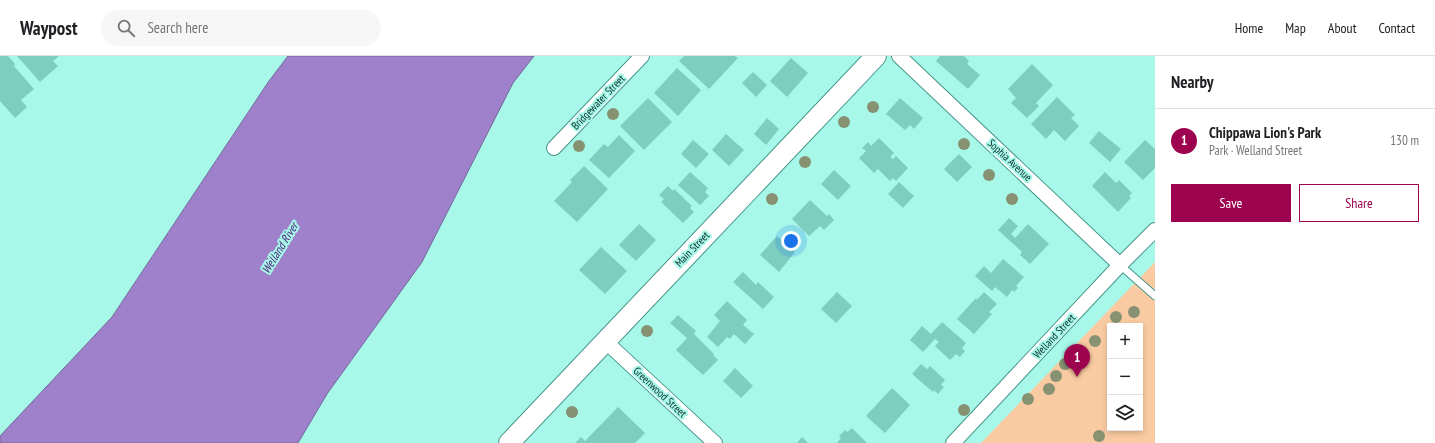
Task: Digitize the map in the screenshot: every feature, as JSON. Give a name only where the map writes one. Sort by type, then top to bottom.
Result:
[{"type":"main road","name":"Main Street","points":[[509,443],[876,56]]},
{"type":"street","name":"Bridgewater Street","points":[[554,148],[642,56]]},
{"type":"street","name":"Sophia Avenue","points":[[899,56],[1120,265]]},
{"type":"street","name":"Welland Street","points":[[953,443],[1120,265],[1155,230]]},
{"type":"street","name":"Greenwood Street","points":[[605,341],[715,443]]},
{"type":"lane","points":[[1120,265],[1155,296]]},
{"type":"shaded area","points":[[1155,262],[1155,443],[981,443]]},
{"type":"water","name":"Welland River","points":[[288,56],[534,56],[513,83],[422,262],[327,394],[298,443],[0,443],[0,436],[112,317],[269,81]]},
{"type":"building","points":[[0,56],[8,56],[15,64],[14,66],[34,89],[21,100],[27,107],[15,118],[0,101]]},
{"type":"building","points":[[17,56],[59,56],[53,61],[58,66],[40,82]]},
{"type":"building","points":[[684,56],[735,56],[738,58],[709,89],[679,61]]},
{"type":"building","points":[[940,56],[964,56],[969,61],[967,64],[980,75],[968,89],[936,61]]},
{"type":"building","points":[[791,58],[808,73],[787,97],[770,81]]},
{"type":"building","points":[[1032,64],[1053,85],[1036,103],[1039,106],[1027,118],[1011,103],[1016,98],[1008,89]]},
{"type":"building","points":[[677,68],[701,90],[678,116],[654,93]]},
{"type":"building","points":[[753,72],[767,85],[756,97],[742,83]]},
{"type":"building","points":[[1057,97],[1075,115],[1071,118],[1079,126],[1065,141],[1054,130],[1046,139],[1031,124]]},
{"type":"building","points":[[648,98],[672,122],[644,150],[620,126]]},
{"type":"building","points":[[900,98],[923,118],[914,129],[910,125],[905,130],[886,114]]},
{"type":"building","points":[[767,118],[779,129],[766,145],[754,134]]},
{"type":"building","points":[[1099,131],[1121,149],[1110,162],[1089,143]]},
{"type":"building","points":[[726,134],[744,150],[729,166],[712,150]]},
{"type":"building","points":[[619,135],[635,151],[609,178],[589,160],[604,144],[608,147]]},
{"type":"building","points":[[879,138],[894,153],[890,157],[893,159],[896,156],[908,168],[896,181],[893,178],[890,181],[878,169],[874,173],[859,158],[866,151],[862,148],[868,142],[871,146]]},
{"type":"building","points":[[693,140],[709,154],[696,168],[681,154]]},
{"type":"building","points":[[1145,140],[1155,149],[1155,168],[1143,180],[1124,162]]},
{"type":"building","points":[[959,154],[972,167],[957,182],[944,169]]},
{"type":"building","points":[[584,166],[608,189],[577,222],[554,201],[572,182],[570,180]]},
{"type":"building","points":[[834,170],[851,186],[838,200],[821,184]]},
{"type":"building","points":[[690,172],[708,188],[705,192],[709,196],[700,205],[678,185]]},
{"type":"building","points":[[1105,172],[1116,183],[1119,180],[1132,193],[1129,196],[1131,198],[1118,212],[1092,186]]},
{"type":"building","points":[[899,182],[914,196],[903,208],[888,194]]},
{"type":"building","points":[[668,186],[673,191],[674,189],[692,206],[690,208],[694,212],[683,223],[661,202],[664,199],[659,195]]},
{"type":"building","points":[[810,200],[827,216],[829,214],[834,220],[824,230],[820,226],[809,236],[792,219]]},
{"type":"building","points":[[1009,218],[1018,226],[1011,234],[1015,238],[1028,224],[1049,244],[1030,264],[1020,255],[1022,252],[998,230]]},
{"type":"building","points":[[639,224],[656,240],[636,261],[619,245]]},
{"type":"building","points":[[777,236],[795,252],[779,272],[760,255]]},
{"type":"building","points":[[601,247],[627,271],[605,294],[579,270]]},
{"type":"building","points":[[1003,259],[1024,277],[1016,286],[1018,288],[1014,292],[1012,290],[1007,297],[995,287],[992,291],[975,276],[984,266],[991,273]]},
{"type":"building","points":[[743,272],[756,285],[758,282],[774,297],[763,309],[733,282]]},
{"type":"building","points":[[837,292],[852,306],[836,323],[821,309]]},
{"type":"building","points":[[984,292],[997,304],[989,312],[992,314],[974,334],[957,319],[976,298],[977,300]]},
{"type":"building","points":[[727,301],[747,320],[743,325],[754,334],[745,344],[734,334],[730,339],[727,337],[718,347],[707,337],[720,321],[714,315]]},
{"type":"building","points":[[678,315],[696,331],[694,334],[718,360],[703,375],[676,350],[687,338],[670,323]]},
{"type":"building","points":[[942,322],[966,343],[962,348],[965,351],[960,357],[956,354],[950,360],[935,346],[939,342],[935,339],[923,352],[910,340],[922,326],[931,334]]},
{"type":"building","points":[[921,364],[927,369],[930,366],[945,380],[941,385],[944,387],[938,394],[934,390],[933,392],[912,374]]},
{"type":"building","points":[[735,368],[753,386],[741,398],[723,381]]},
{"type":"building","points":[[892,388],[910,405],[885,433],[866,416]]},
{"type":"building","points":[[618,407],[645,433],[635,443],[575,443],[581,437],[585,441]]},
{"type":"building","points":[[852,428],[867,443],[837,443],[841,438],[839,436],[845,430],[847,432]]},
{"type":"building","points":[[802,437],[808,443],[797,443]]},
{"type":"place","name":"Chippawa Lion's Park","points":[[1077,377]]}]
